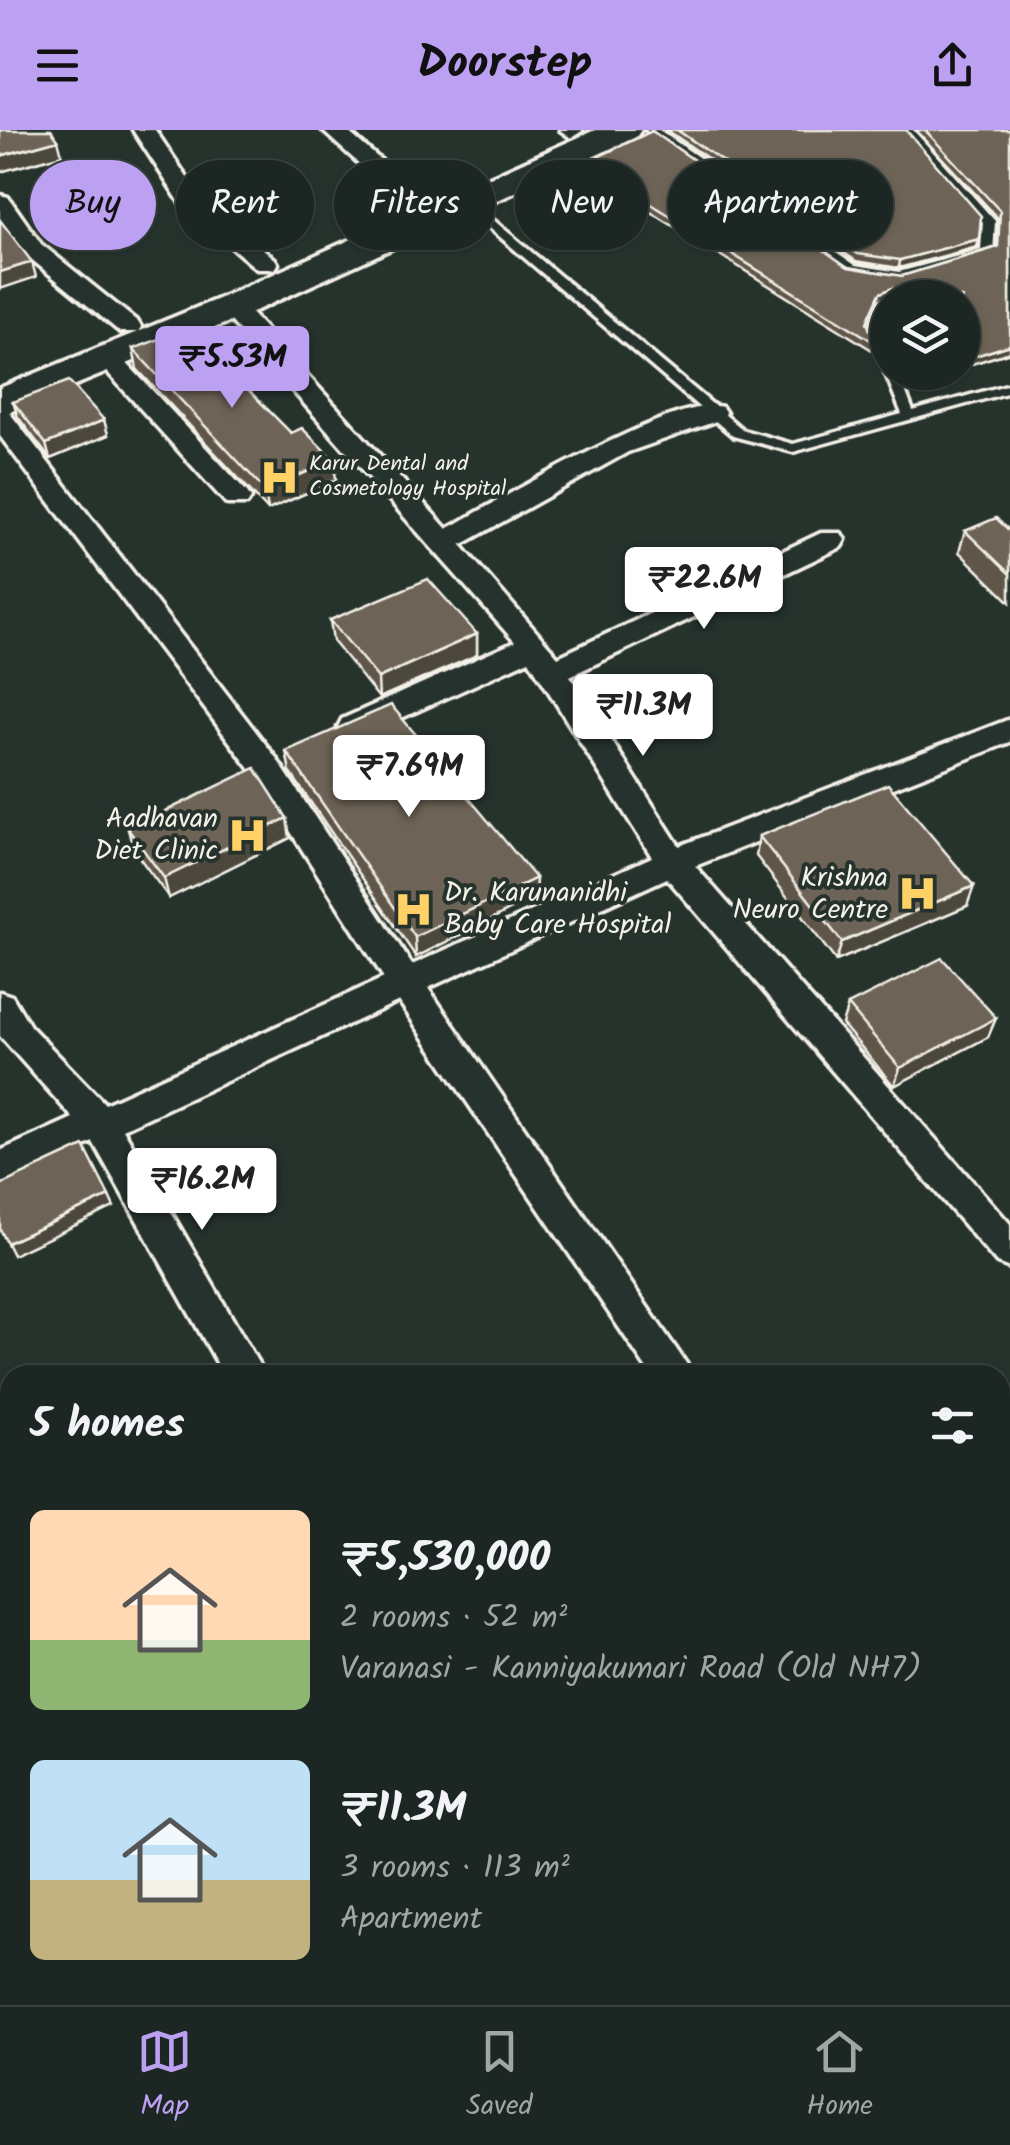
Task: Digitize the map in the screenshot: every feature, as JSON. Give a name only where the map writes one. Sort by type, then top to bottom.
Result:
[{"type":"main road","points":[[495,164],[572,130]]},
{"type":"main road","points":[[495,186],[624,130]]},
{"type":"main road","points":[[0,404],[266,264],[334,234]]},
{"type":"main road","points":[[0,377],[232,308],[356,250]]},
{"type":"street","points":[[144,130],[189,200],[266,264]]},
{"type":"street","points":[[333,130],[367,160]]},
{"type":"street","points":[[0,202],[33,249],[120,343],[237,498]]},
{"type":"street","points":[[232,308],[535,645],[672,862],[1010,1251]]},
{"type":"street","points":[[443,543],[619,446],[713,412]]},
{"type":"street","points":[[0,418],[265,766],[406,984],[667,1365]]},
{"type":"street","points":[[552,672],[831,540]]},
{"type":"street","points":[[265,766],[535,645]]},
{"type":"street","points":[[0,1168],[672,862],[1010,730]]},
{"type":"street","points":[[0,1006],[18,1036],[100,1124],[239,1365]]},
{"type":"lane","points":[[652,130],[851,268],[898,276],[987,252],[989,221],[907,130]]},
{"type":"lane","points":[[495,228],[738,433],[793,448],[1010,388]]},
{"type":"lane","points":[[896,280],[898,276]]},
{"type":"lane","points":[[898,390],[909,416]]},
{"type":"building","points":[[0,130],[51,130],[58,140],[0,156]]},
{"type":"building","points":[[677,130],[906,130],[981,216],[979,239],[900,260],[852,250],[893,250],[893,160],[721,160]]},
{"type":"building","points":[[925,130],[1010,130],[1010,345],[980,354],[980,280],[870,280],[870,340],[725,250],[824,250],[848,267],[902,276],[998,247],[1000,211]]},
{"type":"building","points":[[652,131],[694,160],[668,160],[668,214],[648,202],[648,160],[591,160]]},
{"type":"building","points":[[0,220],[32,262],[0,272]]},
{"type":"building","points":[[187,328],[291,433],[302,428],[334,460],[265,490],[133,349]]},
{"type":"building","points":[[69,381],[104,420],[46,444],[13,402]]},
{"type":"building","points":[[996,518],[1010,531],[1010,574],[965,531]]},
{"type":"building","points":[[428,579],[477,634],[378,678],[330,620]]},
{"type":"building","points":[[391,705],[536,878],[415,937],[286,751]]},
{"type":"building","points":[[255,768],[287,818],[164,878],[128,829]]},
{"type":"building","points":[[888,784],[974,886],[842,942],[759,836]]},
{"type":"building","points":[[942,958],[996,1018],[900,1068],[848,1005]]},
{"type":"building","points":[[84,1146],[109,1196],[7,1243],[0,1229],[0,1185]]},
{"type":"place","name":"Karur Dental and Cosmetology Hospital","points":[[279,477]]},
{"type":"place","name":"Aadhavan Diet Clinic","points":[[248,835]]},
{"type":"place","name":"Krishna Neuro Centre","points":[[918,894]]},
{"type":"place","name":"Dr. Karunanidhi Baby Care Hospital","points":[[414,909]]}]
